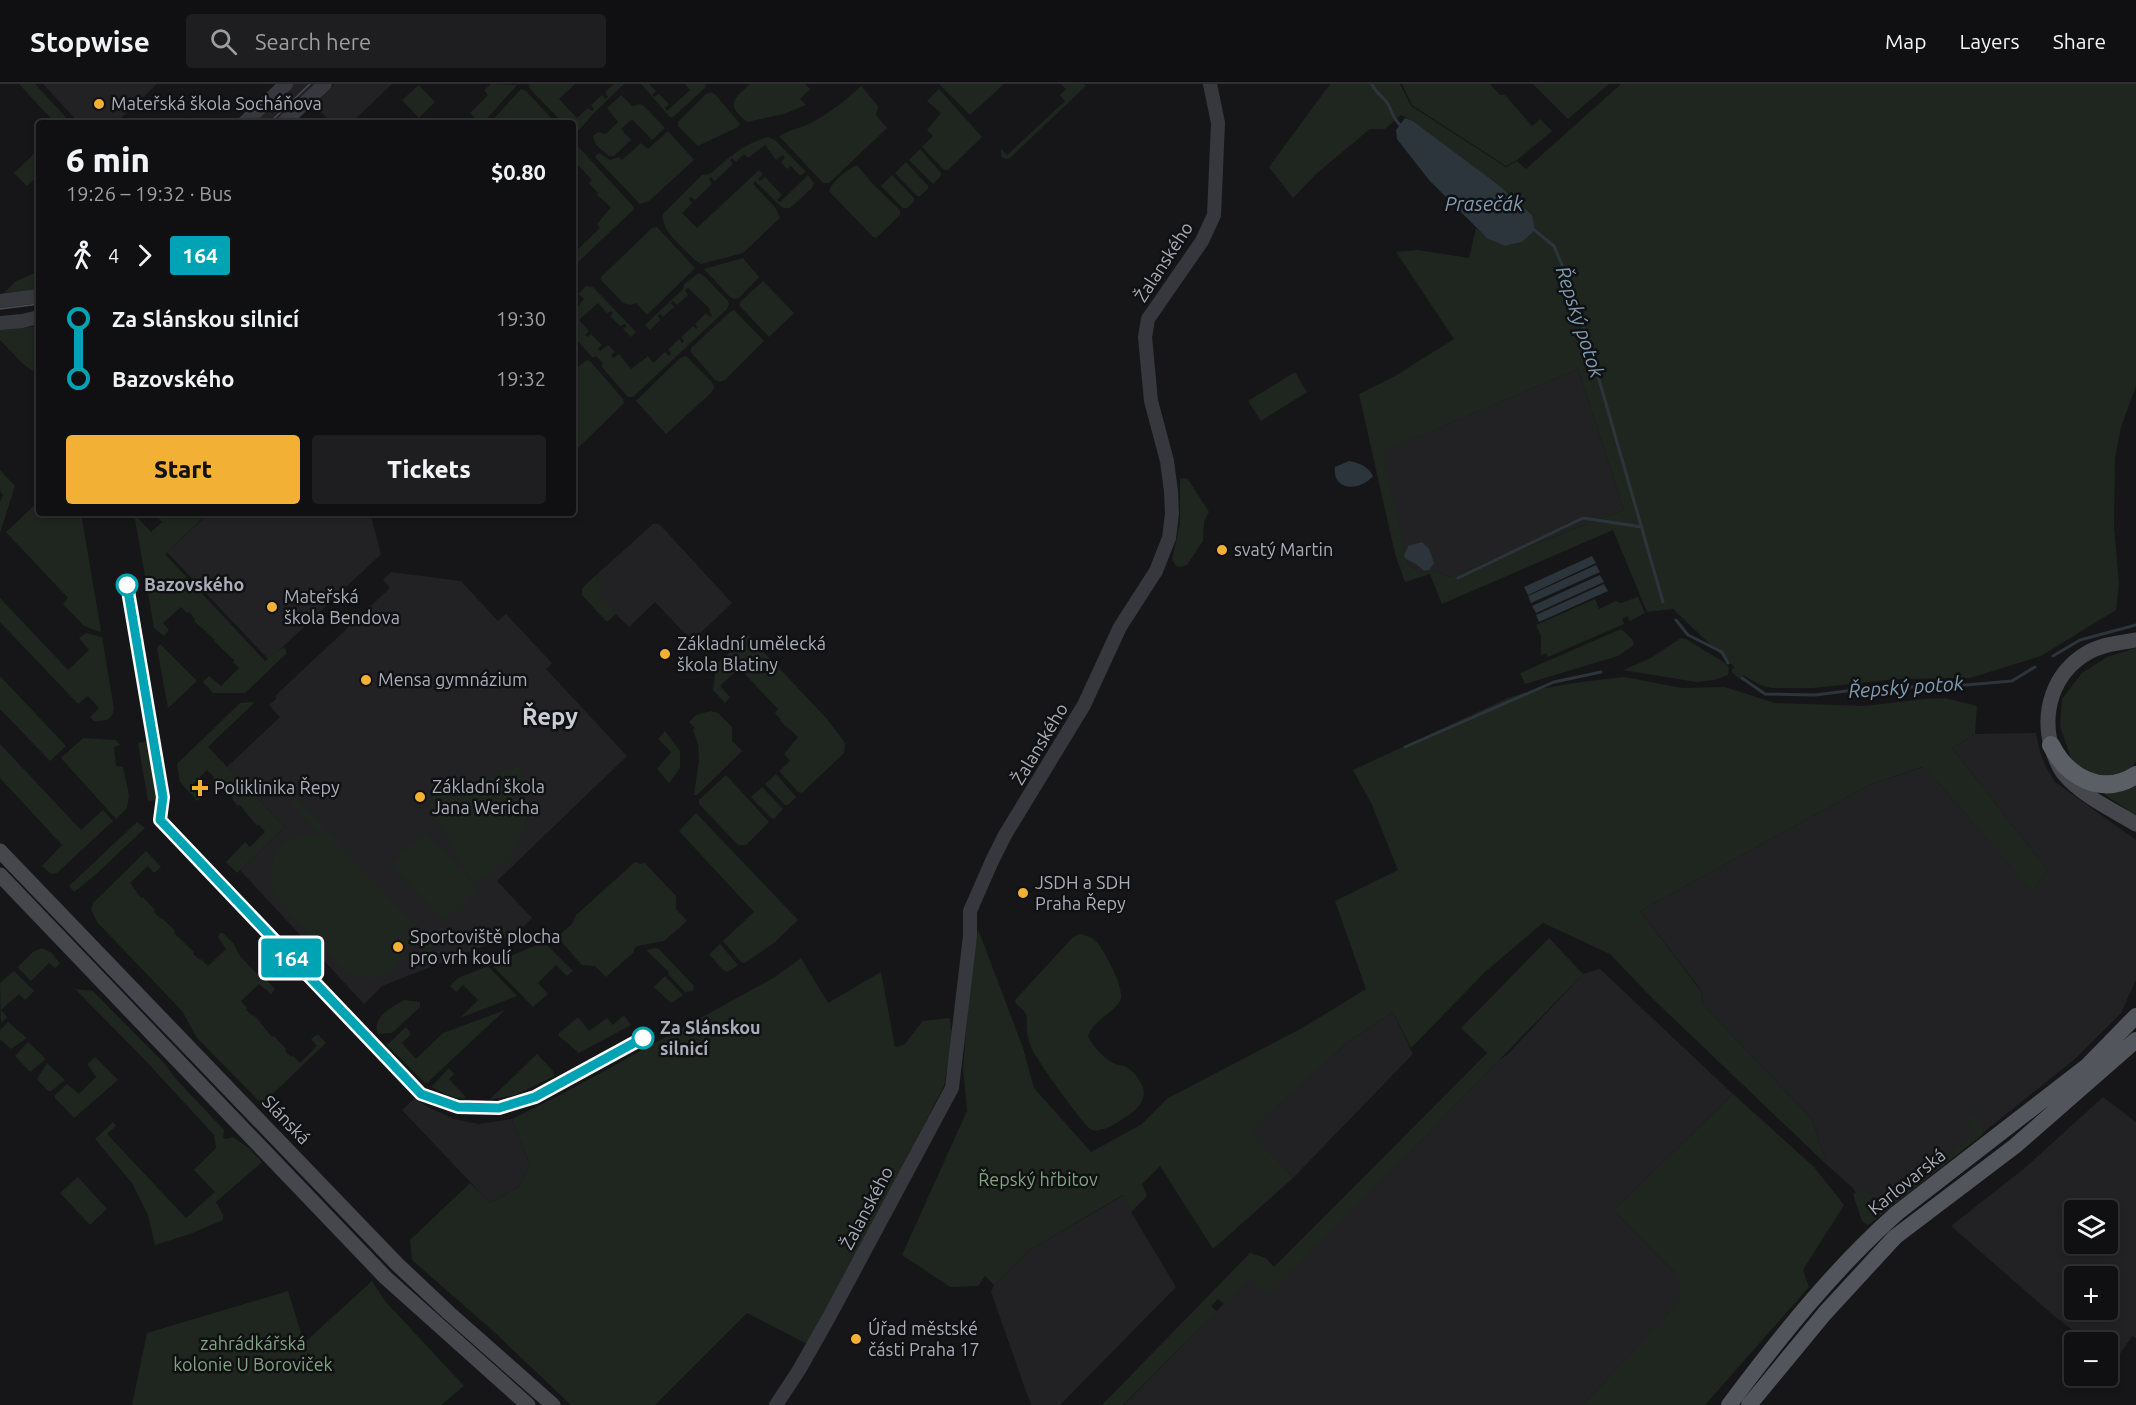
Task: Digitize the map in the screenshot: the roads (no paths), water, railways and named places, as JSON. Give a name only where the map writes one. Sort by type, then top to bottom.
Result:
[{"type":"highway","points":[[2051,745],[2056,756],[2067,769],[2085,781],[2108,784],[2121,782],[2136,775]]},
{"type":"main road","points":[[2136,640],[2096,648],[2083,655],[2066,670],[2049,704],[2047,723],[2051,745],[2059,766],[2071,782],[2136,824]]},
{"type":"main road","name":"Slánská","points":[[0,851],[397,1264],[553,1405]]},
{"type":"main road","name":"Slánská","points":[[0,875],[387,1278],[528,1405]]},
{"type":"main road","name":"Karlovarská","points":[[1729,1405],[1784,1334],[1868,1239],[1897,1213],[2086,1066],[2136,1016]]},
{"type":"main road","name":"Karlovarská","points":[[1749,1405],[1825,1313],[1895,1237],[2014,1146],[2136,1040]]},
{"type":"street","points":[[247,120],[286,84]]},
{"type":"street","points":[[286,120],[325,84]]},
{"type":"street","name":"Žalanského","points":[[776,1405],[828,1318],[952,1088],[970,936],[970,911],[1005,835],[1084,705],[1120,627],[1148,584],[1163,556],[1169,538],[1172,490],[1151,401],[1145,337],[1148,319],[1202,241],[1214,215],[1218,123],[1210,84]]},
{"type":"street","points":[[0,301],[36,296]]},
{"type":"street","points":[[0,323],[36,318]]},
{"type":"water","name":"Prasečák","points":[[1405,118],[1413,121],[1496,183],[1532,215],[1535,230],[1522,242],[1505,246],[1488,239],[1429,180],[1397,139],[1396,130]]},
{"type":"water","points":[[1349,461],[1363,466],[1373,476],[1362,484],[1343,485],[1335,475],[1335,467]]},
{"type":"water","points":[[1422,542],[1429,549],[1434,563],[1429,570],[1424,571],[1404,556],[1408,546]]},
{"type":"water","points":[[1592,556],[1596,563],[1528,595],[1524,587]]},
{"type":"water","points":[[1596,565],[1600,572],[1531,603],[1528,596]]},
{"type":"water","points":[[1600,575],[1604,582],[1536,613],[1532,606]]},
{"type":"water","points":[[1604,584],[1608,591],[1539,622],[1536,615]]},
{"type":"waterway","name":"Řepský potok","points":[[1372,84],[1388,104],[1394,118],[1401,126]]},
{"type":"waterway","name":"Řepský potok","points":[[1533,229],[1554,246],[1575,296],[1663,602]]},
{"type":"waterway","points":[[1458,578],[1583,518],[1642,527]]},
{"type":"waterway","name":"Řepský potok","points":[[1676,620],[1688,635],[1722,652],[1728,663]]},
{"type":"waterway","name":"Řepský potok","points":[[2053,656],[2080,640],[2136,625]]},
{"type":"waterway","name":"Řepský potok","points":[[1742,678],[1765,694],[1815,695],[1878,687],[1942,687],[2012,681],[2035,667]]},
{"type":"waterway","points":[[1405,747],[1554,682],[1601,672]]},
{"type":"tram line","points":[[272,120],[310,84]]},
{"type":"tram line","points":[[0,309],[36,304]]},
{"type":"place","name":"Mateřská škola Socháňova","points":[[99,104]]},
{"type":"place","name":"svatý Martin","points":[[1222,550]]},
{"type":"place","name":"Bazovského","points":[[127,585]]},
{"type":"place","name":"Mateřská škola Bendova","points":[[272,607]]},
{"type":"place","name":"Základní umělecká škola Blatiny","points":[[665,654]]},
{"type":"place","name":"Mensa gymnázium","points":[[366,680]]},
{"type":"place","name":"Poliklinika Řepy","points":[[200,788]]},
{"type":"place","name":"Základní škola Jana Wericha","points":[[420,797]]},
{"type":"place","name":"JSDH a SDH Praha Řepy","points":[[1023,893]]},
{"type":"place","name":"Sportoviště plocha pro vrh koulí","points":[[398,947]]},
{"type":"place","name":"Za Slánskou silnicí","points":[[643,1038]]},
{"type":"place","name":"Úřad městské části Praha 17","points":[[856,1339]]},
{"type":"district","name":"Řepy","points":[[550,717]]},
{"type":"park label","name":"Řepský hřbitov","points":[[1038,1180]]},
{"type":"park label","name":"zahrádkářská kolonie U Boroviček","points":[[253,1354]]}]
